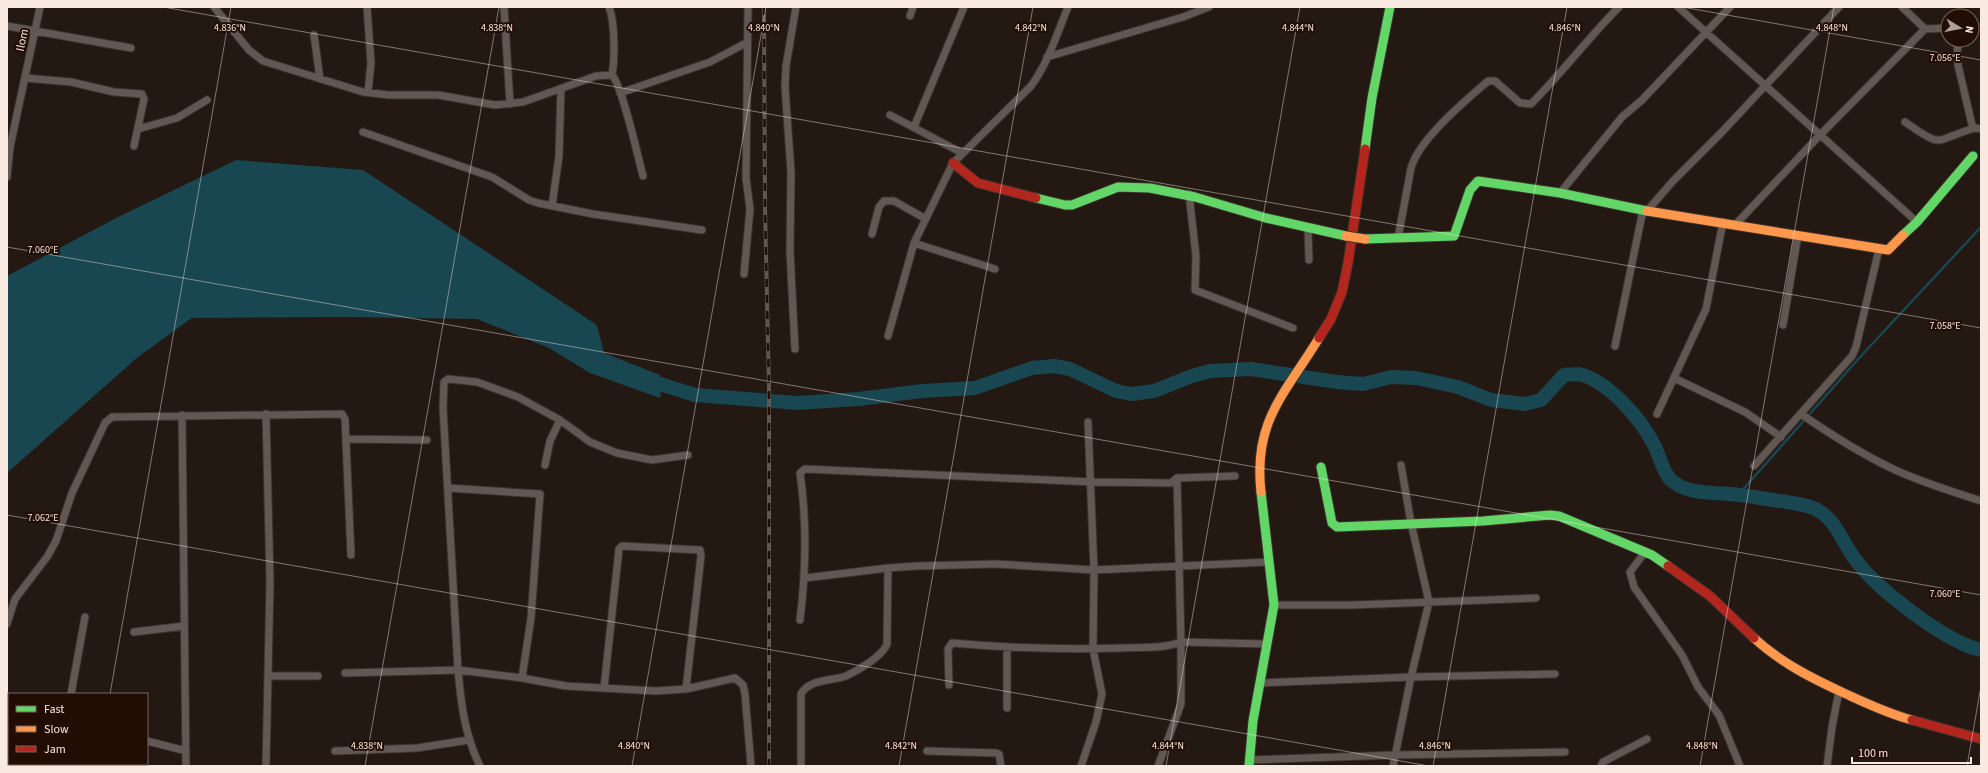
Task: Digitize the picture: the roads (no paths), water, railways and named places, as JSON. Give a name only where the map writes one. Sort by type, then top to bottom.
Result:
[{"type":"street","name":"Ilom","points":[[7,177],[10,147],[40,7]]},
{"type":"street","points":[[214,7],[235,34],[256,56],[280,67],[320,80],[347,88],[368,92],[390,95],[438,95],[484,103],[510,104],[535,99],[596,76],[612,75]]},
{"type":"street","points":[[367,7],[371,63],[368,92]]},
{"type":"street","points":[[504,7],[510,104]]},
{"type":"street","points":[[609,7],[612,26],[614,64],[612,75],[615,78],[620,93],[643,176]]},
{"type":"street","points":[[744,274],[750,209],[746,178],[748,56],[746,43],[748,7]]},
{"type":"street","points":[[795,349],[790,252],[791,172],[785,87],[786,66],[796,7]]},
{"type":"street","points":[[910,16],[913,7]]},
{"type":"street","points":[[914,127],[964,7]]},
{"type":"street","points":[[888,336],[914,243],[953,163],[1031,86],[1038,77],[1068,7]]},
{"type":"street","points":[[1047,57],[1168,22],[1209,7]]},
{"type":"street","points":[[1390,7],[1372,98],[1348,263],[1339,299],[1330,319],[1312,350],[1280,396],[1264,433],[1259,461],[1260,483],[1274,605],[1253,721],[1249,763],[1395,755],[1565,752]]},
{"type":"street","points":[[1398,238],[1411,168],[1415,157],[1457,108],[1491,81],[1495,81],[1520,103],[1531,104],[1545,90],[1593,33],[1619,7]]},
{"type":"street","points":[[1678,7],[1916,222]]},
{"type":"street","points":[[1560,193],[1600,141],[1622,117],[1642,100],[1730,7]]},
{"type":"street","points":[[1615,346],[1645,210],[1722,133],[1839,7]]},
{"type":"street","points":[[1902,7],[1926,29]]},
{"type":"street","points":[[7,26],[90,39],[131,48]]},
{"type":"street","points":[[1736,224],[1820,135],[1926,29],[1940,28]]},
{"type":"street","points":[[314,35],[320,80]]},
{"type":"street","points":[[620,93],[710,62],[746,43]]},
{"type":"street","points":[[1957,48],[1958,65],[1972,125],[1978,128]]},
{"type":"street","points":[[25,78],[72,82],[122,93],[142,94],[144,99],[134,146]]},
{"type":"street","points":[[552,206],[559,156],[561,89]]},
{"type":"street","points":[[138,129],[177,118],[207,100]]},
{"type":"street","points":[[890,115],[962,153]]},
{"type":"street","points":[[1905,122],[1936,141],[1942,141],[1978,128]]},
{"type":"street","points":[[363,132],[492,177],[529,200],[593,214],[702,230]]},
{"type":"street","points":[[953,163],[978,183],[999,190],[1065,205],[1076,204],[1117,187],[1165,189],[1189,194],[1308,228],[1365,239],[1454,236],[1462,220],[1470,190],[1478,181],[1560,193],[1645,210],[1890,249],[1916,222],[1973,156]]},
{"type":"street","points":[[1189,194],[1196,256],[1195,290],[1293,328]]},
{"type":"street","points":[[872,234],[879,207],[884,201],[894,201],[926,219]]},
{"type":"street","points":[[1657,414],[1709,301],[1723,222]]},
{"type":"street","points":[[1308,228],[1309,260]]},
{"type":"street","points":[[1783,325],[1798,235]]},
{"type":"street","points":[[914,243],[995,269]]},
{"type":"street","points":[[1754,466],[1781,437],[1804,416],[1852,356],[1856,347],[1878,248]]},
{"type":"street","points":[[1674,378],[1745,412],[1781,437]]},
{"type":"street","points":[[480,766],[469,740],[463,712],[458,670],[443,408],[444,382],[448,379],[477,382],[494,387],[518,397],[560,420],[590,442],[617,453],[652,460],[688,455]]},
{"type":"street","points":[[266,414],[270,582],[266,766]]},
{"type":"street","points":[[7,624],[11,608],[19,592],[47,557],[56,541],[72,493],[104,423],[112,417],[342,414],[345,419],[351,555]]},
{"type":"street","points":[[182,415],[186,766]]},
{"type":"street","points":[[1804,416],[1890,468],[1916,479],[1981,500]]},
{"type":"street","points":[[545,466],[550,441],[560,420]]},
{"type":"street","points":[[1081,766],[1096,722],[1102,694],[1093,649],[1094,570],[1092,482],[1088,422]]},
{"type":"street","points":[[346,439],[427,440]]},
{"type":"street","points":[[1393,766],[1411,677],[1429,602],[1411,523],[1401,465]]},
{"type":"street","points":[[1321,467],[1334,526],[1483,521],[1555,515],[1645,552],[1683,576],[1710,596],[1770,653],[1800,672],[1890,714],[1981,739]]},
{"type":"street","points":[[800,620],[805,578],[803,496],[800,473],[805,469],[1092,482],[1171,482],[1177,478],[1235,476]]},
{"type":"street","points":[[1158,766],[1181,704],[1177,478]]},
{"type":"street","points":[[448,488],[540,494],[531,618],[522,678]]},
{"type":"street","points":[[604,688],[619,549],[622,546],[700,550],[701,556],[686,688]]},
{"type":"street","points":[[1645,552],[1630,572],[1634,587],[1682,655],[1698,687],[1719,715],[1740,766]]},
{"type":"street","points":[[805,578],[888,568],[996,564],[1094,570],[1269,562]]},
{"type":"street","points":[[801,766],[801,694],[804,689],[809,685],[845,676],[872,660],[885,649],[888,568]]},
{"type":"street","points":[[1274,605],[1353,605],[1536,598]]},
{"type":"street","points":[[72,693],[85,617]]},
{"type":"street","points":[[134,632],[184,626]]},
{"type":"street","points":[[949,685],[948,648],[952,643],[1007,648],[1093,649],[1168,646],[1181,642],[1267,644]]},
{"type":"street","points":[[1007,648],[1007,708]]},
{"type":"street","points":[[345,673],[458,670],[522,678],[566,686],[656,691],[686,688],[735,678],[740,681],[745,694],[751,766]]},
{"type":"street","points":[[1260,683],[1411,677],[1555,674]]},
{"type":"street","points":[[268,676],[318,676]]},
{"type":"street","points":[[1827,766],[1832,727],[1839,691]]},
{"type":"street","points":[[1601,766],[1603,762],[1647,739]]},
{"type":"street","points":[[335,752],[417,748],[469,740]]},
{"type":"street","points":[[148,741],[186,751]]},
{"type":"street","points":[[927,751],[996,753],[999,754],[1001,766]]},
{"type":"water","points":[[236,160],[363,170],[597,325],[604,353],[660,375],[662,386],[660,398],[590,373],[549,348],[477,319],[345,317],[192,318],[138,357],[7,473],[7,276],[116,218]]},
{"type":"waterway","points":[[1738,495],[1861,356],[1981,227]]},
{"type":"waterway","points":[[644,379],[695,395],[798,403],[858,399],[922,391],[975,388],[1032,368],[1054,366],[1070,369],[1116,391],[1131,394],[1154,391],[1192,376],[1210,371],[1251,369],[1337,382],[1363,384],[1391,377],[1416,378],[1458,387],[1491,400],[1525,404],[1541,400],[1564,375],[1579,374],[1601,384],[1612,392],[1632,412],[1653,443],[1667,475],[1677,484],[1693,491],[1739,495],[1787,502],[1816,509],[1825,515],[1835,526],[1851,553],[1865,571],[1895,599],[1931,626],[1950,637],[1981,650]]},
{"type":"railway","points":[[764,7],[765,208],[769,390],[769,766]]}]
